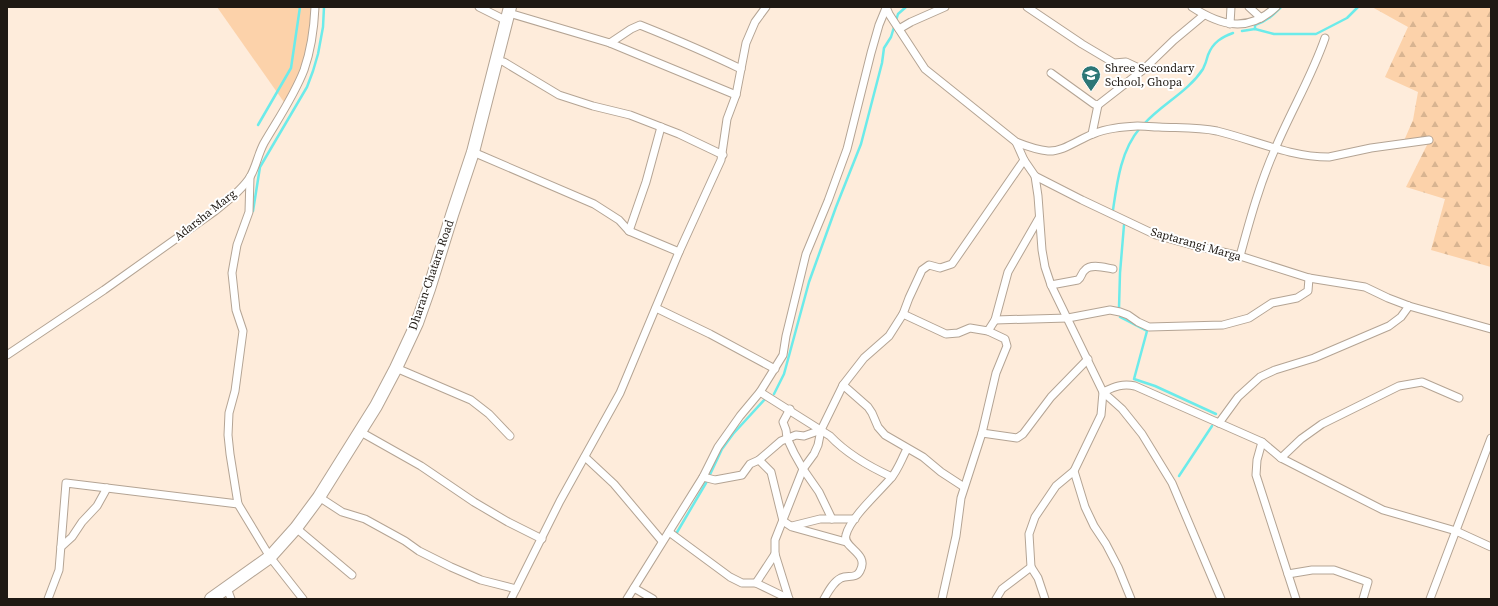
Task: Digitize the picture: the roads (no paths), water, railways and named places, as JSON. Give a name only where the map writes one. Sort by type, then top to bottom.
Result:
[{"type":"main road","name":"Dharan-Chatara Road","points":[[210,599],[229,594],[270,557],[296,528],[319,498],[359,431],[376,406],[396,368],[417,323],[473,152],[509,14]]},
{"type":"street","name":"Adarsha Marg","points":[[7,355],[104,290],[215,211],[232,197],[250,177],[260,151],[296,88],[304,70],[311,43],[315,7]]},
{"type":"street","points":[[479,7],[610,43],[736,95]]},
{"type":"street","points":[[511,599],[560,501],[620,393],[679,252],[723,154],[727,119],[736,95],[746,43],[755,22],[766,7]]},
{"type":"street","points":[[897,26],[911,22],[945,7]]},
{"type":"street","points":[[1027,7],[1082,44],[1114,62],[1126,62],[1143,70]]},
{"type":"street","points":[[1192,7],[1204,15],[1230,24],[1244,24],[1261,18],[1276,7]]},
{"type":"street","points":[[1230,24],[1231,7]]},
{"type":"street","points":[[1249,7],[1261,18]]},
{"type":"street","points":[[627,599],[704,476],[718,447],[740,416],[760,392],[783,355],[786,336],[806,254],[847,149],[871,54],[887,10]]},
{"type":"street","name":"Saptarangi Marga","points":[[887,10],[925,69],[1016,142],[1024,160],[1035,176],[1082,200],[1156,234],[1192,245],[1240,256],[1309,278],[1365,287],[1409,306],[1491,329]]},
{"type":"street","points":[[1092,134],[1098,105],[1143,70],[1174,40],[1204,15]]},
{"type":"street","points":[[610,43],[631,29],[640,25],[677,42],[692,45],[741,69]]},
{"type":"street","points":[[1240,256],[1257,194],[1275,148],[1307,82],[1325,38]]},
{"type":"street","points":[[497,60],[504,62],[559,95],[593,106],[630,115],[723,154]]},
{"type":"street","points":[[1051,73],[1094,104],[1098,105]]},
{"type":"street","points":[[1016,142],[1033,149],[1049,151],[1064,147],[1102,131],[1136,126],[1197,128],[1216,131],[1275,148],[1319,157],[1329,157],[1371,148],[1429,140]]},
{"type":"street","points":[[629,231],[646,182],[661,127]]},
{"type":"street","points":[[473,152],[594,204],[619,220],[629,231],[679,252]]},
{"type":"street","points":[[789,599],[774,554],[775,540],[803,469],[814,454],[822,430],[843,385],[864,358],[889,336],[903,314],[908,298],[922,270],[929,265],[940,268],[952,264],[1024,160]]},
{"type":"street","points":[[1035,176],[1044,267],[1051,285],[1103,392],[1122,409],[1142,434],[1172,483],[1221,599]]},
{"type":"street","points":[[250,177],[249,212],[237,244],[232,273],[236,310],[243,331],[235,391],[229,413],[228,435],[230,454],[238,504],[270,557],[303,599]]},
{"type":"street","points":[[988,331],[995,320],[1008,272],[1039,218]]},
{"type":"street","points":[[1051,285],[1078,280],[1082,276],[1084,270],[1089,267],[1113,269]]},
{"type":"street","points":[[995,320],[1068,318],[1110,310],[1124,313],[1149,327],[1223,325],[1249,318],[1272,303],[1297,298],[1308,291],[1309,278]]},
{"type":"street","points":[[1219,423],[1238,397],[1260,377],[1275,370],[1314,358],[1389,326],[1401,317],[1409,306]]},
{"type":"street","points":[[656,308],[710,334],[775,369]]},
{"type":"street","points":[[903,314],[946,334],[958,333],[970,328],[988,331],[1006,340],[1007,346],[996,373],[982,433],[964,487],[956,536],[942,599]]},
{"type":"street","points":[[982,433],[1017,438],[1023,434],[1051,397],[1088,359]]},
{"type":"street","points":[[396,368],[471,400],[489,414],[510,436]]},
{"type":"street","points":[[1281,458],[1301,439],[1322,424],[1399,386],[1422,382],[1459,398]]},
{"type":"street","points":[[1103,392],[1125,384],[1135,386],[1262,442],[1281,458],[1383,510],[1456,531],[1491,547]]},
{"type":"street","points":[[843,385],[868,406],[878,427],[885,434],[923,458],[964,487]]},
{"type":"street","points":[[760,392],[790,409],[808,423],[822,430],[855,456],[892,477]]},
{"type":"street","points":[[1045,599],[1038,578],[1031,567],[1029,534],[1035,517],[1056,486],[1074,471],[1101,416],[1103,392]]},
{"type":"street","points":[[790,409],[783,422],[787,438],[803,469],[819,492],[832,519]]},
{"type":"street","points":[[704,476],[715,480],[742,475],[750,464],[759,460],[781,441],[796,435],[804,436],[822,430]]},
{"type":"street","points":[[359,431],[421,466],[474,502],[508,522],[542,539]]},
{"type":"street","points":[[1430,599],[1491,438]]},
{"type":"street","points":[[1262,442],[1257,460],[1256,475],[1296,599]]},
{"type":"street","points":[[846,542],[846,533],[855,519],[892,477],[907,449]]},
{"type":"street","points":[[585,457],[614,484],[662,541]]},
{"type":"street","points":[[759,460],[771,472],[782,521],[792,527],[846,542],[861,558],[862,565],[860,572],[856,576],[842,578],[837,581],[830,588],[824,599]]},
{"type":"street","points":[[1074,471],[1085,507],[1094,526],[1106,544],[1118,567],[1130,599]]},
{"type":"street","points":[[48,599],[59,570],[66,483],[238,504]]},
{"type":"street","points":[[61,548],[72,537],[82,522],[96,506],[107,488]]},
{"type":"street","points":[[319,498],[342,512],[365,518],[420,551],[451,567],[481,580],[516,589]]},
{"type":"street","points":[[792,527],[820,519],[855,519]]},
{"type":"street","points":[[296,528],[352,575]]},
{"type":"street","points":[[669,532],[730,577],[742,583],[756,583],[789,599]]},
{"type":"street","points":[[756,583],[774,554]]},
{"type":"street","points":[[996,599],[1002,589],[1031,567]]},
{"type":"street","points":[[1288,574],[1312,570],[1334,570],[1368,582],[1363,599]]},
{"type":"street","points":[[634,588],[653,599]]},
{"type":"waterway","points":[[258,125],[291,68],[300,7]]},
{"type":"waterway","points":[[253,211],[260,167],[307,87],[313,71],[323,27],[324,7]]},
{"type":"waterway","points":[[774,394],[784,374],[809,282],[861,144],[882,63],[884,48],[891,37],[898,14],[906,7]]},
{"type":"waterway","points":[[1255,29],[1255,25],[1266,20],[1281,7]]},
{"type":"waterway","points":[[1242,31],[1255,29],[1274,34],[1316,34],[1347,18],[1358,7]]},
{"type":"waterway","points":[[1144,124],[1197,77],[1203,69],[1210,50],[1215,43],[1225,36],[1233,33]]},
{"type":"waterway","points":[[1113,210],[1118,178],[1124,156],[1128,146],[1140,128]]},
{"type":"waterway","points":[[1119,308],[1124,225]]},
{"type":"waterway","points":[[1120,317],[1147,331],[1134,379],[1155,386],[1216,414]]},
{"type":"waterway","points":[[676,534],[706,483],[722,449],[733,434],[766,398]]},
{"type":"waterway","points":[[1179,476],[1212,426]]},
{"type":"place","name":"Shree Secondary School, Ghopa","points":[[1091,92]]}]
